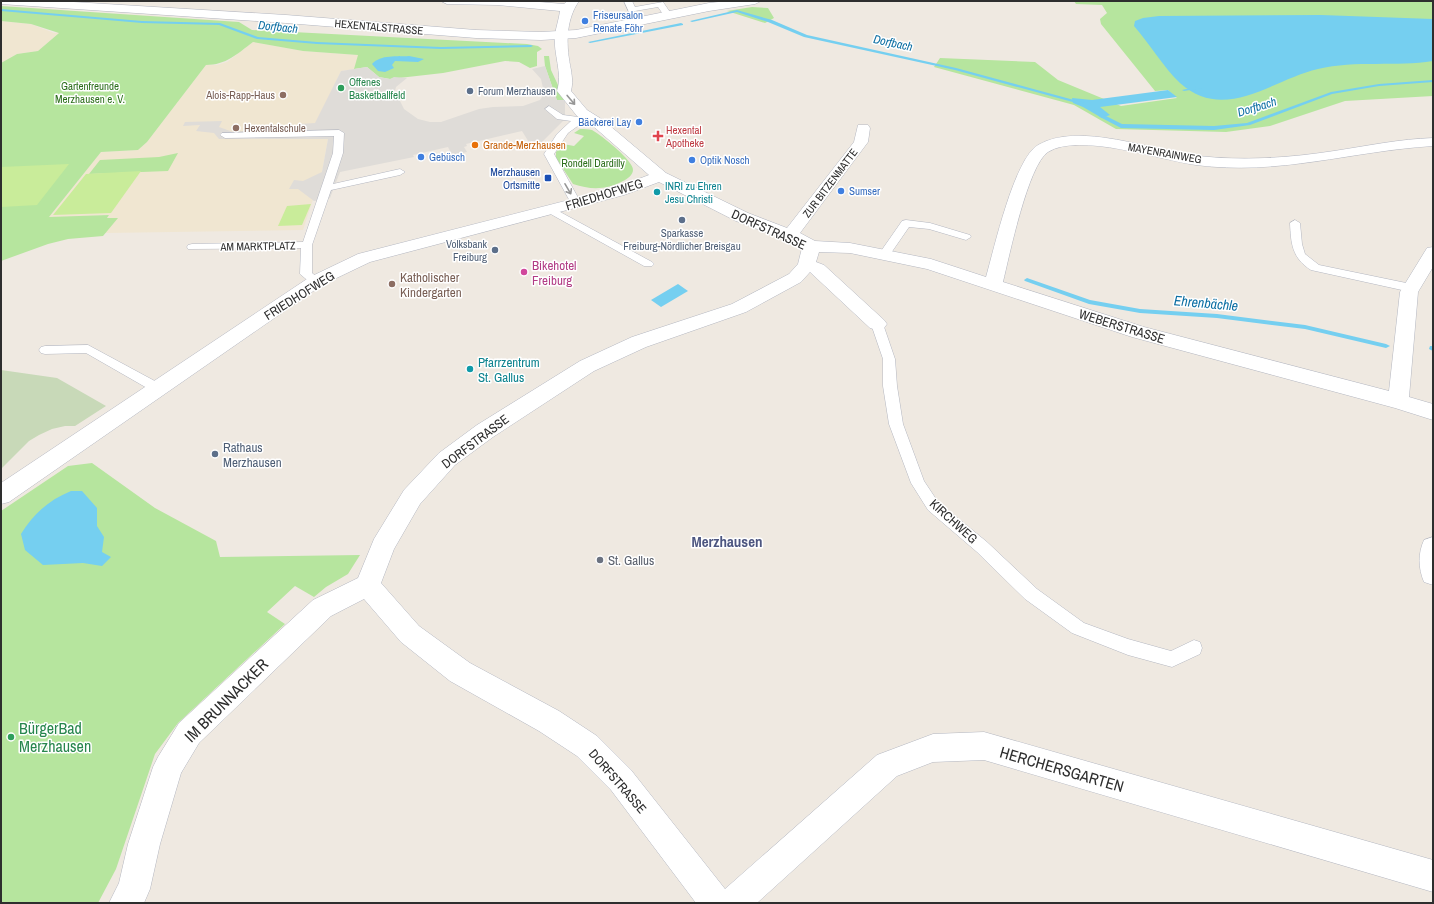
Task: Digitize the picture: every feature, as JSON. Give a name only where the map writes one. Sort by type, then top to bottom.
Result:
[{"type":"street","name":"HEXENTALSTRASSE","points":[[1,1],[293,20],[476,34],[561,36],[637,23],[668,15],[721,5],[755,1]]},
{"type":"street","points":[[447,1],[574,3]]},
{"type":"street","name":"DORFSTRASSE","points":[[574,3],[561,36],[564,70],[567,81],[564,91],[582,113],[582,117],[660,176],[742,217],[790,235],[809,256],[795,278],[739,308],[639,342],[587,366],[484,431],[447,459],[412,497],[383,546],[368,585],[380,601],[410,634],[460,672],[548,721],[587,746],[621,780],[716,903]]},
{"type":"street","name":"ZUR BITZENMATTE","points":[[790,235],[861,142],[863,128]]},
{"type":"street","name":"MAYENRAINWEG","points":[[993,284],[1018,198],[1030,164],[1041,150],[1055,143],[1076,141],[1107,143],[1195,160],[1256,163],[1320,158],[1433,142]]},
{"type":"street","name":"FRIEDHOFWEG","points":[[1,495],[316,281],[364,258],[618,192],[660,176]]},
{"type":"street","name":"WEBERSTRASSE","points":[[809,256],[850,248],[931,264],[1028,297],[1139,332],[1398,401],[1433,412]]},
{"type":"street","points":[[1398,401],[1411,288],[1433,252]]},
{"type":"street","name":"KIRCHWEG","points":[[809,256],[818,269],[877,324]]},
{"type":"street","points":[[1433,547],[1431,552],[1433,574]]},
{"type":"street","name":"IM BRUNNACKER","points":[[125,903],[134,889],[144,844],[168,767],[189,733],[322,608],[368,585]]},
{"type":"street","name":"HERCHERSGARTEN","points":[[734,903],[754,883],[886,765],[933,748],[984,746],[1433,876]]},
{"type":"lane","points":[[628,1],[632,10],[660,4],[668,15]]},
{"type":"lane","points":[[549,109],[560,117],[582,117]]},
{"type":"lane","points":[[576,203],[549,154],[554,143],[582,117]]},
{"type":"lane","points":[[225,135],[339,133],[338,153],[307,245]]},
{"type":"lane","points":[[326,188],[400,172]]},
{"type":"lane","points":[[550,210],[648,264]]},
{"type":"lane","points":[[885,254],[906,223],[930,226],[966,237]]},
{"type":"lane","points":[[1295,223],[1298,254],[1303,262],[1315,268],[1411,288]]},
{"type":"lane","name":"AM MARKTPLATZ","points":[[192,247],[307,245],[306,274],[316,281]]},
{"type":"lane","name":"KIRCHWEG","points":[[877,324],[889,359],[890,386],[896,424],[918,483],[933,506],[982,547],[1031,594],[1078,628],[1128,647],[1172,659],[1194,648]]},
{"type":"lane","points":[[45,350],[88,349],[159,389]]},
{"type":"shaded area","points":[[1,21],[31,24],[54,33],[60,32],[38,51],[17,54],[1,63]]},
{"type":"shaded area","name":"Hexentalschule","points":[[253,42],[303,51],[359,55],[354,69],[341,71],[309,139],[328,139],[322,172],[303,230],[105,233],[117,218],[107,218],[109,215],[48,218],[101,152],[138,150],[147,142],[206,65],[217,65],[227,62]]},
{"type":"shaded area","points":[[545,66],[557,100],[565,100],[565,119],[537,147],[528,149],[526,145],[530,144],[522,131],[466,144],[467,146],[464,147],[467,152],[452,155],[448,147],[413,155],[414,157],[340,172],[330,198],[314,201],[298,189],[289,189],[294,180],[303,181],[322,172],[328,139],[219,139],[214,133],[196,131],[200,125],[183,126],[185,122],[222,121],[219,127],[233,132],[288,129],[299,124],[315,123],[341,71],[367,67],[379,77],[390,79],[394,77],[407,78],[396,87],[395,91],[404,109],[418,119],[430,122],[441,122],[479,109],[523,106],[540,100],[544,94],[541,79],[532,69]]},
{"type":"green space","points":[[1074,1],[1433,1],[1433,96],[1345,101],[1270,126],[1226,132],[1116,129],[1074,105],[934,67],[940,58],[1035,62],[1058,80],[1121,106],[1177,98],[1168,90],[1155,91],[1101,24],[1100,19],[1107,13],[1102,5],[1076,4]]},
{"type":"green space","name":"Gartenfreunde Merzhausen e. V.","points":[[1,6],[239,22],[252,30],[527,44],[538,46],[542,49],[537,52],[537,66],[530,68],[519,62],[505,61],[443,73],[390,79],[379,77],[367,67],[354,69],[358,55],[303,51],[253,42],[236,55],[225,61],[213,65],[206,65],[147,142],[138,150],[101,152],[49,217],[109,215],[107,218],[118,218],[103,236],[68,239],[48,244],[1,261],[1,63],[17,54],[38,51],[59,33],[31,24],[1,21]]},
{"type":"green space","points":[[752,7],[768,8],[774,18],[765,23],[727,11]]},
{"type":"green space","points":[[544,56],[549,56],[551,70],[565,100],[557,101],[545,66]]},
{"type":"green space","name":"Rondell Dardilly","points":[[580,129],[592,130],[616,148],[632,166],[633,172],[631,175],[611,186],[592,188],[573,184],[556,158],[556,152],[563,144],[574,146],[584,136],[574,133]]},
{"type":"green space","points":[[178,153],[168,171],[89,174],[100,160],[159,157]]},
{"type":"green space","points":[[69,164],[37,205],[1,207],[1,167]]},
{"type":"green space","points":[[141,171],[111,213],[53,215],[86,174]]},
{"type":"green space","points":[[311,204],[302,225],[278,226],[287,206]]},
{"type":"green space","points":[[1,370],[57,378],[106,406],[75,426],[65,426],[52,429],[29,441],[1,469]]},
{"type":"green space","points":[[92,463],[155,508],[216,541],[220,557],[360,555],[348,574],[326,587],[314,597],[295,586],[267,612],[285,624],[178,723],[155,754],[116,869],[98,903],[1,903],[1,511],[68,466]]},
{"type":"water","points":[[1321,15],[1433,19],[1433,61],[1405,64],[1361,64],[1332,66],[1300,74],[1248,95],[1231,99],[1214,99],[1197,94],[1180,83],[1134,26],[1135,21],[1143,18],[1159,16]]},
{"type":"water","points":[[409,56],[424,59],[418,62],[395,61],[392,65],[394,68],[385,72],[378,71],[372,64],[384,57]]},
{"type":"water","points":[[1168,90],[1177,97],[1100,107],[1110,115],[1102,118],[1073,103],[1072,98],[1092,100]]},
{"type":"water","points":[[678,284],[688,291],[661,307],[651,300]]},
{"type":"water","points":[[71,491],[82,491],[97,508],[97,526],[104,537],[102,552],[111,557],[102,566],[83,563],[43,565],[25,550],[21,534],[31,520],[42,508]]},
{"type":"waterway","name":"Dorfbach","points":[[1,10],[142,22],[220,24],[257,38],[317,43],[441,48],[531,46]]},
{"type":"waterway","name":"Dorfbach","points":[[692,21],[737,11],[770,21],[806,36],[956,69],[1082,103]]},
{"type":"waterway","name":"Dorfbach","points":[[590,42],[681,24]]},
{"type":"waterway","name":"Dorfbach","points":[[1097,111],[1102,116],[1121,126],[1214,128],[1248,124],[1331,93],[1379,85],[1433,81]]},
{"type":"waterway","name":"Dorfbach","points":[[1184,90],[1200,87]]},
{"type":"waterway","name":"Ehrenbächle","points":[[1027,280],[1089,302],[1140,311],[1217,316],[1305,327],[1386,346]]},
{"type":"place","name":"Friseursalon Renate Föhr","points":[[585,21]]},
{"type":"place","name":"Offenes Basketballfeld","points":[[341,88]]},
{"type":"place","name":"Forum Merzhausen","points":[[470,91]]},
{"type":"place","name":"Alois-Rapp-Haus","points":[[283,95]]},
{"type":"place","name":"Bäckerei Lay","points":[[639,122]]},
{"type":"place","name":"Hexentalschule","points":[[236,128]]},
{"type":"place","name":"Hexental Apotheke","points":[[658,136]]},
{"type":"place","name":"Grande-Merzhausen","points":[[475,145]]},
{"type":"place","name":"Gebüsch","points":[[421,157]]},
{"type":"place","name":"Optik Nosch","points":[[692,160]]},
{"type":"place","name":"Merzhausen Ortsmitte","points":[[548,178]]},
{"type":"place","name":"Sumser","points":[[841,191]]},
{"type":"place","name":"INRI zu Ehren Jesu Christi","points":[[657,192]]},
{"type":"place","name":"Sparkasse Freiburg-Nördlicher Breisgau","points":[[682,220]]},
{"type":"place","name":"Volksbank Freiburg","points":[[495,250]]},
{"type":"place","name":"Bikehotel Freiburg","points":[[524,272]]},
{"type":"place","name":"Katholischer Kindergarten","points":[[392,284]]},
{"type":"place","name":"Pfarrzentrum St. Gallus","points":[[470,369]]},
{"type":"place","name":"Rathaus Merzhausen","points":[[215,454]]},
{"type":"place","name":"St. Gallus","points":[[600,560]]},
{"type":"place","name":"BürgerBad Merzhausen","points":[[11,737]]},
{"type":"district","name":"Merzhausen","points":[[727,542]]}]
